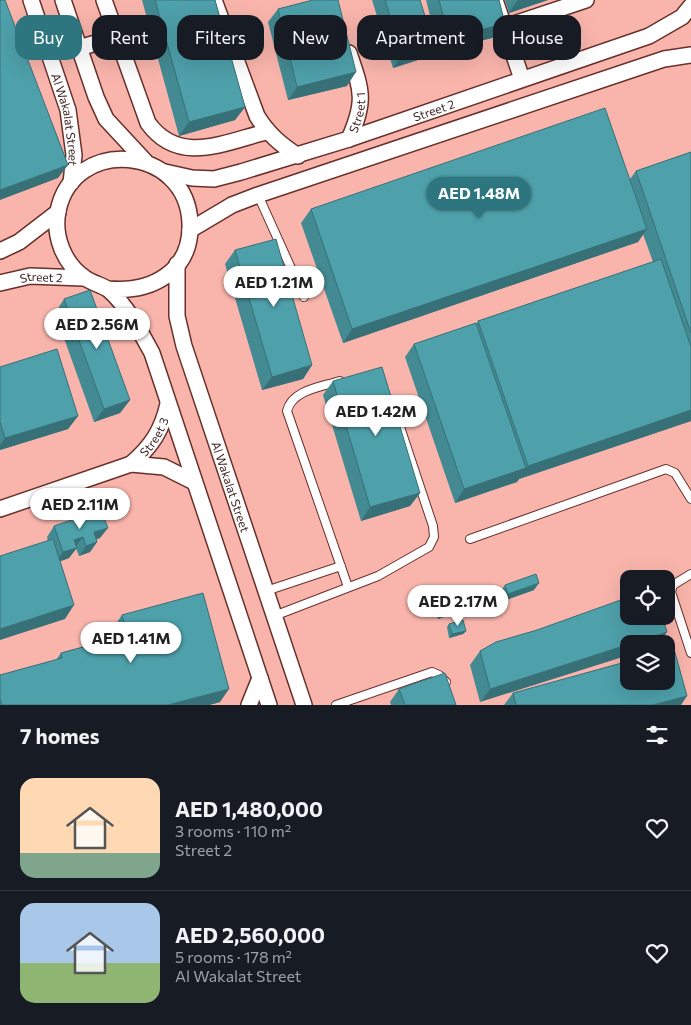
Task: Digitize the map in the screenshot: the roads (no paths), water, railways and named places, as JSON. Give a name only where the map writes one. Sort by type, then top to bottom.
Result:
[{"type":"street","name":"Al Wakalat Street","points":[[30,0],[68,110],[74,155],[71,184]]},
{"type":"street","points":[[63,0],[68,15]]},
{"type":"street","points":[[104,0],[109,15]]},
{"type":"street","points":[[214,0],[256,116],[266,132],[279,144],[298,156]]},
{"type":"street","points":[[496,0],[501,15]]},
{"type":"street","points":[[541,15],[586,0]]},
{"type":"street","name":"Street 2","points":[[164,172],[192,178],[214,179],[298,156],[649,36],[682,17],[691,6]]},
{"type":"street","name":"Street 1","points":[[347,47],[362,89],[357,121],[349,139]]},
{"type":"street","name":"Street 2","points":[[190,230],[232,206],[258,195],[664,59],[691,54]]},
{"type":"street","points":[[82,58],[106,119],[145,161],[164,172],[176,184],[185,198],[190,214],[190,230],[186,248],[177,264],[164,278],[146,287],[127,291],[108,289],[84,278],[70,264],[61,248],[57,230],[58,212],[63,197],[71,184],[86,170],[104,161],[125,158],[145,161]]},
{"type":"street","points":[[125,60],[148,123],[156,134],[169,142],[182,148],[196,150],[266,132]]},
{"type":"street","points":[[516,60],[522,80]]},
{"type":"street","points":[[0,251],[19,242],[58,212]]},
{"type":"street","name":"Al Wakalat Street","points":[[177,264],[177,316],[184,346],[304,705]]},
{"type":"street","name":"Street 2","points":[[0,283],[30,276],[84,278]]},
{"type":"street","points":[[108,289],[134,322],[152,352],[269,705]]},
{"type":"street","name":"Street 3","points":[[131,464],[156,438],[168,404]]},
{"type":"street","name":"Street 3","points":[[0,509],[131,464],[164,466],[194,482]]},
{"type":"street","points":[[249,705],[260,678]]},
{"type":"lane","points":[[258,195],[304,297]]},
{"type":"lane","points":[[348,587],[287,411],[289,404],[296,396],[350,377]]},
{"type":"lane","points":[[274,616],[378,576],[429,547],[434,537],[434,526],[392,400]]},
{"type":"lane","points":[[470,540],[666,469],[675,473],[686,494],[691,499]]},
{"type":"lane","points":[[266,590],[340,566]]},
{"type":"lane","points":[[691,574],[674,585],[671,592],[691,653]]},
{"type":"lane","points":[[336,705],[360,701],[432,672],[446,681],[448,689]]}]
